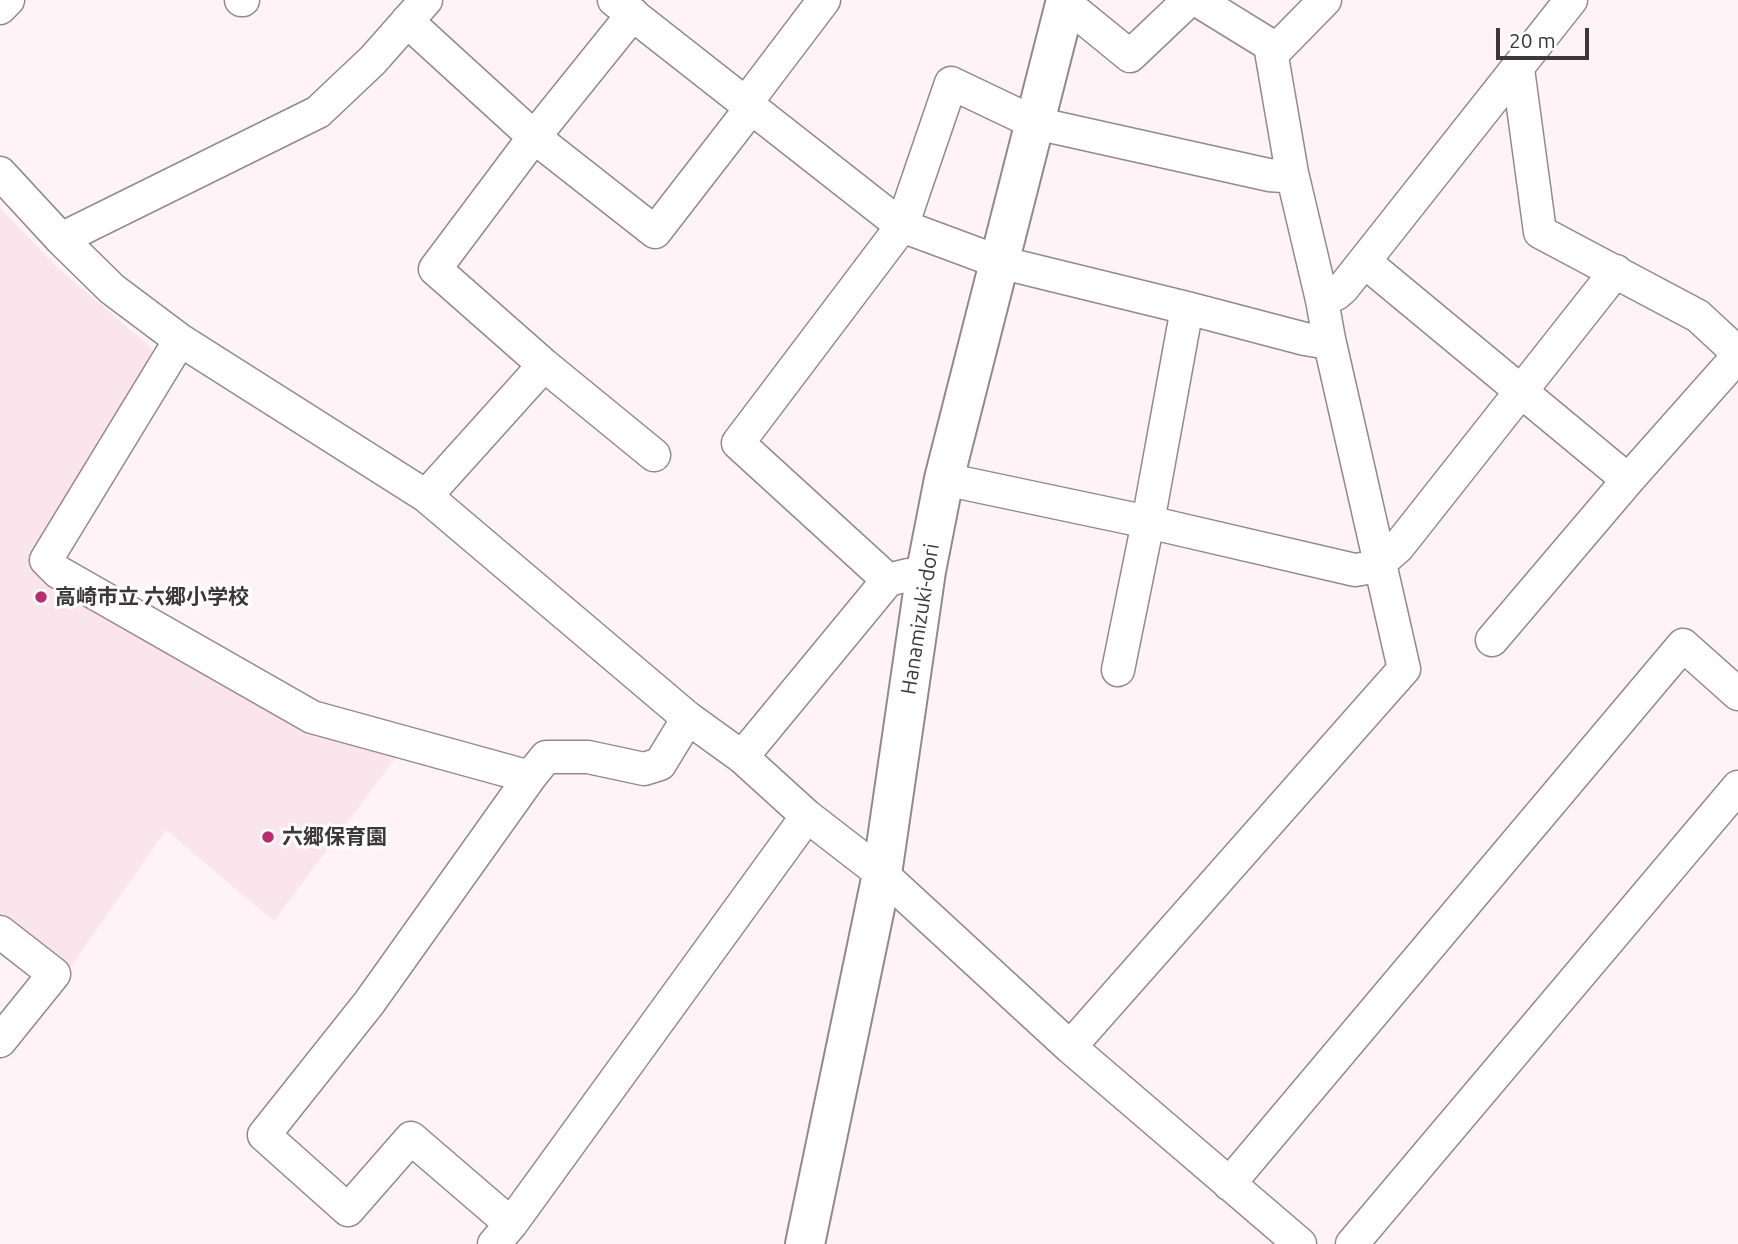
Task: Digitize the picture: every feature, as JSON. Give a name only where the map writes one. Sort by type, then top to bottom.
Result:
[{"type":"street","points":[[0,8],[8,0]]},
{"type":"street","points":[[61,239],[318,112],[373,60],[416,11],[534,137],[654,232],[749,106],[824,0]]},
{"type":"street","points":[[1066,2],[1130,56],[1189,0]]},
{"type":"street","points":[[1070,1047],[1404,669],[1292,173],[1270,45],[1196,0]]},
{"type":"street","points":[[1272,54],[1325,0]]},
{"type":"street","points":[[1322,300],[1336,295],[1365,262],[1571,0]]},
{"type":"street","name":"Hanamizuki-dori","points":[[805,1244],[882,874],[926,571],[944,479],[1066,2]]},
{"type":"street","points":[[654,455],[544,365],[435,269],[534,137],[623,7],[902,226],[999,262],[1305,339],[1329,339]]},
{"type":"street","points":[[1492,640],[1738,355],[1698,316],[1540,232],[1518,69]]},
{"type":"street","points":[[888,580],[738,443],[902,226],[951,83],[1035,123],[1269,175],[1283,176],[1292,173]]},
{"type":"street","points":[[0,173],[112,289],[180,340],[426,496],[688,718],[742,757],[807,816],[882,874],[1070,1047],[1229,1184],[1278,1238]]},
{"type":"street","points":[[1365,262],[1628,480]]},
{"type":"street","points":[[944,479],[1148,522],[1355,570],[1367,568],[1381,562],[1398,547],[1616,271]]},
{"type":"street","points":[[1118,670],[1187,308]]},
{"type":"street","points":[[180,340],[46,560],[58,572],[312,717],[530,777]]},
{"type":"street","points":[[426,496],[544,365]]},
{"type":"street","points":[[742,757],[888,580],[926,571]]},
{"type":"street","points":[[1229,1184],[1683,645],[1738,694]]},
{"type":"street","points":[[688,718],[660,764],[644,769],[588,757],[546,757],[369,1003],[264,1135],[348,1210],[411,1138],[503,1234],[807,816]]},
{"type":"street","points":[[1352,1244],[1738,787]]},
{"type":"street","points":[[0,932],[54,974],[0,1041]]},
{"type":"shaded area","name":"高崎市立 六郷小学校","points":[[0,208],[58,268],[149,346],[156,356],[33,566],[399,753],[274,921],[166,830],[70,968],[0,912]]},
{"type":"place","name":"高崎市立 六郷小学校","points":[[41,597]]},
{"type":"place","name":"六郷保育園","points":[[268,837]]}]
